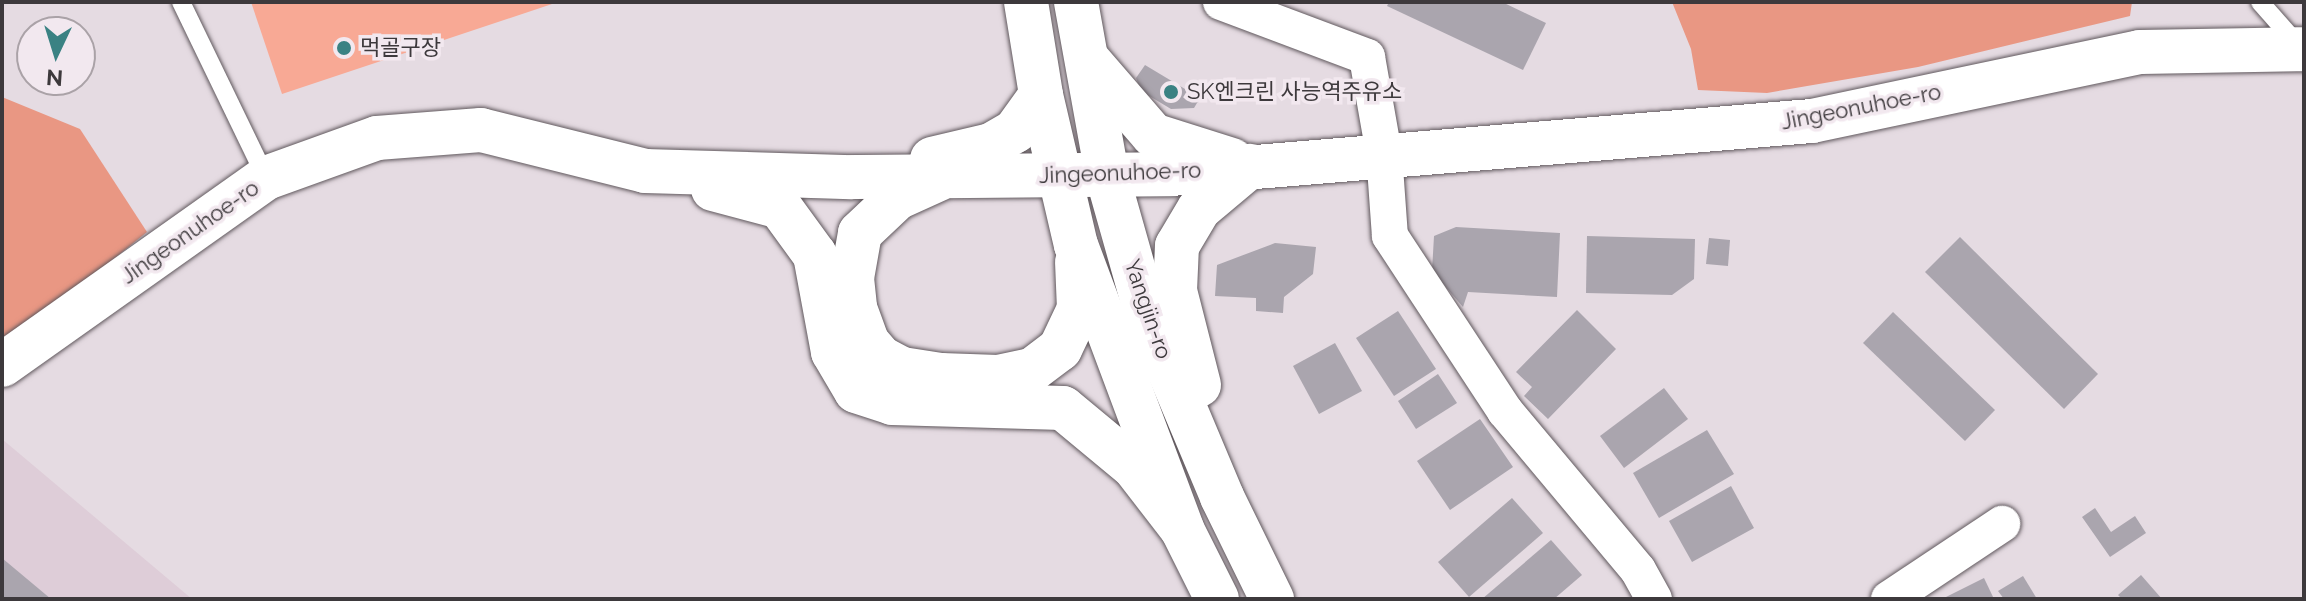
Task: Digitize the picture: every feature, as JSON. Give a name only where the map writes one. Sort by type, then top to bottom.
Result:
[{"type":"main road","name":"Yangjin-ro","points":[[1026,2],[1041,95],[1076,245],[1182,529],[1217,599]]},
{"type":"main road","name":"Yangjin-ro","points":[[1076,2],[1107,175],[1149,323],[1204,454],[1272,599]]},
{"type":"main road","name":"Jingeonuhoe-ro","points":[[2,365],[266,178],[377,138],[481,130],[645,171],[852,177],[1107,175],[1812,121],[2140,52],[2303,49]]},
{"type":"main road","points":[[1086,58],[1153,135],[1250,166]]},
{"type":"main road","points":[[852,177],[991,145],[1015,131],[1041,95]]},
{"type":"main road","points":[[1204,454],[1205,410],[1175,291],[1177,246],[1199,209],[1250,166]]},
{"type":"main road","points":[[645,171],[780,207],[815,255],[833,352],[856,391],[892,403],[1063,408],[1134,467],[1182,529]]},
{"type":"main road","points":[[945,176],[897,198],[860,233],[852,278],[855,308],[868,343],[891,363],[941,375],[998,377],[1032,370],[1060,349],[1079,309],[1076,245]]},
{"type":"street","points":[[1221,2],[1367,57],[1384,153],[1390,236],[1505,411],[1638,570],[1654,599]]},
{"type":"street","points":[[1889,599],[2002,524]]},
{"type":"lane","points":[[181,2],[266,178]]},
{"type":"lane","points":[[2260,2],[2303,49]]},
{"type":"shaded area","name":"먹골구장","points":[[251,2],[558,2],[282,94]]},
{"type":"shaded area","points":[[1672,2],[2132,2],[2130,16],[1918,67],[1767,93],[1698,90],[1691,49]]},
{"type":"shaded area","points":[[2,97],[80,129],[147,232],[2,349]]},
{"type":"shaded area","points":[[2,439],[192,599],[2,599]]},
{"type":"building","points":[[1389,2],[1502,2],[1546,23],[1523,70],[1387,6]]},
{"type":"building","points":[[1145,65],[1200,98],[1194,108],[1171,109],[1141,91],[1136,78]]},
{"type":"building","points":[[1456,227],[1560,233],[1557,297],[1468,292],[1463,307],[1432,271],[1434,236]]},
{"type":"building","points":[[1587,236],[1695,239],[1694,279],[1672,295],[1586,293]]},
{"type":"building","points":[[1960,237],[2098,374],[2064,409],[1925,272]]},
{"type":"building","points":[[1709,238],[1730,240],[1728,266],[1706,264]]},
{"type":"building","points":[[1275,243],[1316,247],[1313,274],[1284,297],[1283,313],[1256,311],[1256,298],[1215,296],[1217,265]]},
{"type":"building","points":[[1577,310],[1616,349],[1548,419],[1524,396],[1532,387],[1516,372]]},
{"type":"building","points":[[1398,311],[1436,369],[1394,396],[1356,338]]},
{"type":"building","points":[[1893,312],[1995,410],[1965,441],[1863,343]]},
{"type":"building","points":[[1335,343],[1362,391],[1319,414],[1293,366]]},
{"type":"building","points":[[1438,374],[1457,403],[1416,429],[1398,401]]},
{"type":"building","points":[[1664,388],[1688,419],[1624,468],[1600,436]]},
{"type":"building","points":[[1480,419],[1513,467],[1450,510],[1417,461]]},
{"type":"building","points":[[1707,430],[1734,474],[1659,518],[1633,473]]},
{"type":"building","points":[[1731,486],[1754,528],[1692,562],[1669,521]]},
{"type":"building","points":[[1512,498],[1543,533],[1469,597],[1438,562]]},
{"type":"building","points":[[2095,508],[2111,532],[2135,516],[2146,533],[2110,557],[2082,517]]},
{"type":"building","points":[[1551,540],[1582,575],[1554,599],[1482,599]]},
{"type":"building","points":[[2,558],[51,599],[2,599]]},
{"type":"building","points":[[2141,575],[2162,599],[2122,599],[2118,595]]},
{"type":"building","points":[[2023,576],[2037,599],[2004,599],[1998,591]]},
{"type":"building","points":[[1984,578],[1994,599],[1942,599]]},
{"type":"place","name":"먹골구장","points":[[344,48]]},
{"type":"place","name":"SK엔크린 사능역주유소","points":[[1171,92]]}]
